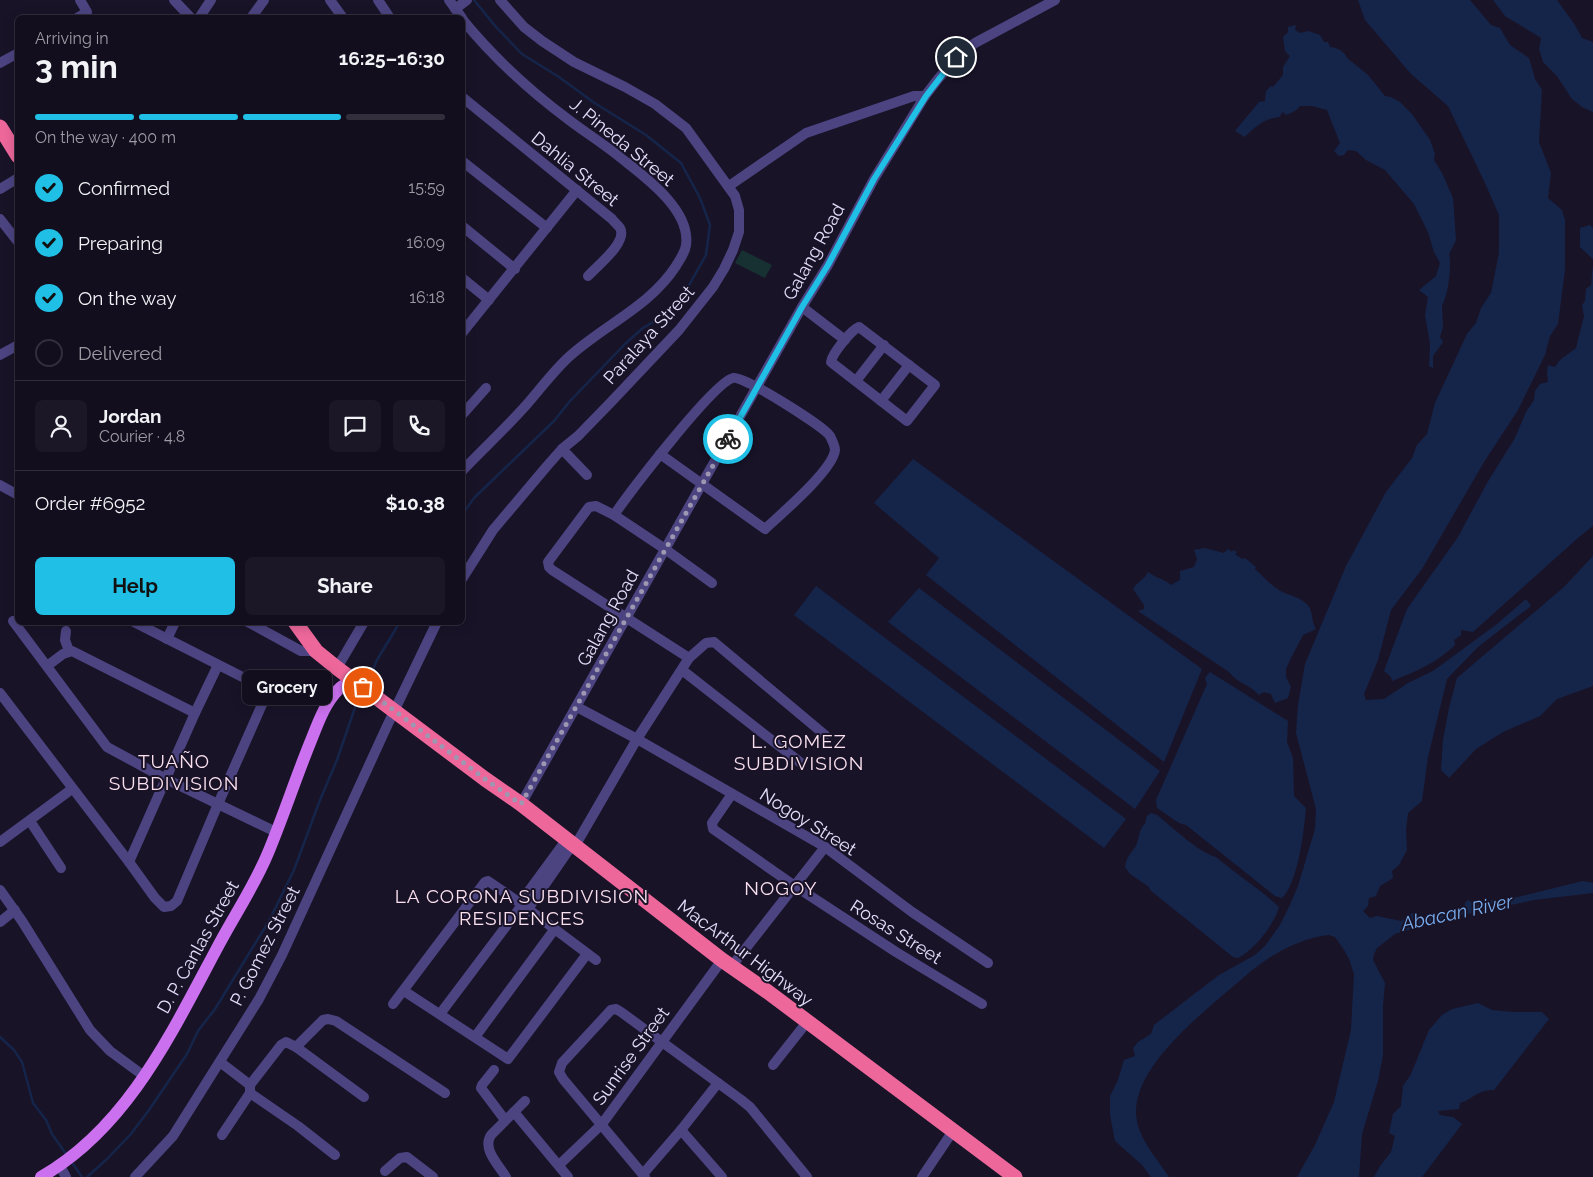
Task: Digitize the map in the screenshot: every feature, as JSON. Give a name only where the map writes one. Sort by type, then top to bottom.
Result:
[{"type":"highway","points":[[0,127],[15,151]]},
{"type":"highway","name":"MacArthur Highway","points":[[297,625],[316,651],[338,669],[521,804],[727,963],[1014,1177]]},
{"type":"main road","name":"D. P. Canlas Street","points":[[332,697],[338,669]]},
{"type":"main road","name":"D. P. Canlas Street","points":[[41,1177],[63,1171],[90,1142],[144,1076],[172,1033],[259,873],[318,723],[332,697],[338,690],[353,680]]},
{"type":"street","points":[[80,0],[87,12],[82,15]]},
{"type":"street","points":[[174,0],[188,15]]},
{"type":"street","points":[[201,15],[211,0]]},
{"type":"street","points":[[253,15],[264,0]]},
{"type":"street","points":[[330,0],[341,15]]},
{"type":"street","points":[[378,0],[388,15]]},
{"type":"street","points":[[452,4],[467,0]]},
{"type":"street","name":"Paralaya Street","points":[[465,574],[493,530],[562,449],[598,415],[678,330],[713,287],[733,250],[738,232],[739,210],[735,196],[686,128],[655,104],[626,87],[574,62],[538,38],[524,27],[500,0]]},
{"type":"street","name":"Galang Road","points":[[521,804],[802,307],[828,265],[874,179],[926,96],[956,57],[975,43],[1055,0]]},
{"type":"street","name":"J. Pineda Street","points":[[452,4],[460,15]]},
{"type":"street","name":"J. Pineda Street","points":[[465,21],[532,90],[568,120],[619,156],[663,194],[673,206],[685,230],[686,245],[682,257],[667,280],[651,296],[570,356],[492,442],[465,468]]},
{"type":"street","points":[[0,63],[15,54]]},
{"type":"street","points":[[729,186],[806,133],[914,96],[926,96]]},
{"type":"street","name":"Dahlia Street","points":[[465,99],[612,219],[620,229],[621,237],[618,244],[588,276]]},
{"type":"street","points":[[465,163],[547,228]]},
{"type":"street","points":[[0,189],[15,180]]},
{"type":"street","points":[[465,329],[577,190]]},
{"type":"street","points":[[0,219],[15,238]]},
{"type":"street","points":[[465,228],[515,269]]},
{"type":"street","points":[[465,280],[489,300]]},
{"type":"street","points":[[802,307],[845,340]]},
{"type":"street","points":[[859,327],[935,385],[907,421],[831,362],[845,340],[859,327]]},
{"type":"street","points":[[856,382],[884,345]]},
{"type":"street","points":[[0,355],[15,347]]},
{"type":"street","points":[[881,401],[909,365]]},
{"type":"street","points":[[614,514],[660,454],[722,384],[732,378],[736,377],[758,387],[829,435],[835,449],[831,462],[816,480],[765,529],[660,454]]},
{"type":"street","points":[[465,412],[486,388]]},
{"type":"street","points":[[562,449],[587,475]]},
{"type":"street","points":[[0,485],[15,493]]},
{"type":"street","points":[[689,658],[626,619],[552,570],[548,565],[589,507],[596,506],[614,514],[712,583]]},
{"type":"street","points":[[16,625],[107,746],[166,779],[276,832]]},
{"type":"street","points":[[0,693],[160,905],[164,907],[171,906],[177,902],[187,880],[266,693],[264,688],[140,625]]},
{"type":"street","points":[[167,639],[174,625]]},
{"type":"street","points":[[253,625],[301,651],[316,651]]},
{"type":"street","points":[[338,669],[362,625]]},
{"type":"street","points":[[395,711],[435,625]]},
{"type":"street","points":[[66,631],[65,640],[69,651]]},
{"type":"street","points":[[440,1014],[571,843],[689,658],[706,643],[714,642],[825,735]]},
{"type":"street","points":[[47,666],[69,651]]},
{"type":"street","points":[[69,651],[79,654],[195,713]]},
{"type":"street","points":[[129,862],[195,713],[218,666]]},
{"type":"street","points":[[682,670],[801,764]]},
{"type":"street","name":"Nogoy Street","points":[[577,707],[637,739],[825,847],[912,912],[988,963]]},
{"type":"street","name":"P. Gomez Street","points":[[135,1177],[173,1136],[259,999],[282,955],[395,711]]},
{"type":"street","points":[[0,842],[72,789]]},
{"type":"street","name":"Rosas Street","points":[[732,794],[712,823],[713,829],[794,886],[896,952],[982,1004]]},
{"type":"street","points":[[30,821],[61,868]]},
{"type":"street","name":"Sunrise Street","points":[[559,1166],[602,1124],[662,1041],[825,847]]},
{"type":"street","points":[[393,1004],[483,882],[488,882],[523,905],[596,960]]},
{"type":"street","points":[[0,890],[15,910],[90,1030],[110,1051],[144,1076]]},
{"type":"street","points":[[0,922],[15,910]]},
{"type":"street","points":[[475,1037],[554,930]]},
{"type":"street","points":[[404,991],[508,1059],[587,954]]},
{"type":"street","points":[[718,1083],[644,1175],[563,1079],[560,1072],[562,1063],[611,1010],[616,1009],[662,1041],[718,1083],[750,1107],[808,1177]]},
{"type":"street","points":[[296,1047],[322,1020],[336,1021],[445,1093]]},
{"type":"street","points":[[773,1065],[806,1022]]},
{"type":"street","points":[[222,1135],[250,1089],[281,1045],[286,1042],[296,1047],[364,1097]]},
{"type":"street","points":[[220,1062],[250,1089],[335,1155]]},
{"type":"street","points":[[494,1070],[481,1088],[506,1120]]},
{"type":"street","points":[[506,1177],[487,1148],[487,1141],[525,1101]]},
{"type":"street","points":[[514,1112],[568,1177]]},
{"type":"street","points":[[682,1130],[722,1177]]},
{"type":"street","points":[[922,1177],[954,1131]]},
{"type":"street","points":[[385,1171],[400,1158],[407,1157],[434,1177]]},
{"type":"green space","points":[[742,250],[772,265],[765,278],[735,263]]},
{"type":"water","name":"Abacan River","points":[[1358,0],[1470,0],[1491,25],[1500,28],[1510,45],[1529,58],[1535,79],[1542,90],[1539,142],[1551,173],[1548,198],[1562,210],[1565,220],[1565,270],[1558,324],[1550,336],[1545,355],[1518,410],[1484,462],[1422,569],[1391,610],[1378,660],[1364,694],[1366,700],[1384,699],[1408,683],[1433,671],[1497,624],[1526,599],[1531,606],[1478,647],[1447,679],[1428,757],[1422,801],[1408,813],[1406,830],[1407,850],[1399,865],[1392,871],[1393,878],[1380,886],[1376,896],[1369,898],[1368,906],[1363,911],[1370,918],[1377,916],[1401,921],[1412,913],[1424,917],[1433,912],[1445,913],[1464,909],[1465,903],[1468,900],[1477,905],[1492,900],[1502,901],[1583,881],[1593,883],[1593,893],[1534,900],[1443,919],[1395,934],[1377,948],[1373,960],[1385,983],[1383,1055],[1378,1081],[1362,1134],[1359,1177],[1297,1177],[1315,1145],[1334,1102],[1351,1030],[1354,974],[1349,959],[1335,937],[1329,935],[1298,943],[1269,958],[1197,1017],[1169,1046],[1146,1077],[1139,1093],[1136,1110],[1139,1128],[1147,1145],[1169,1177],[1151,1177],[1142,1165],[1115,1141],[1110,1115],[1110,1096],[1118,1080],[1124,1060],[1135,1056],[1133,1048],[1138,1042],[1151,1034],[1154,1025],[1219,975],[1255,955],[1265,946],[1280,925],[1289,907],[1298,886],[1315,829],[1316,809],[1296,733],[1298,705],[1305,664],[1346,566],[1386,492],[1412,458],[1417,445],[1427,434],[1435,403],[1467,334],[1476,323],[1481,308],[1491,293],[1499,253],[1499,215],[1448,106],[1411,74],[1365,20]]},
{"type":"water","points":[[1493,0],[1557,0],[1582,38],[1593,42],[1593,112],[1582,107],[1572,99],[1557,76],[1543,62],[1539,49],[1541,38],[1505,16]]},
{"type":"water","points":[[1296,25],[1295,30],[1300,33],[1308,31],[1320,35],[1324,42],[1328,42],[1330,47],[1343,52],[1347,58],[1368,75],[1385,96],[1400,102],[1412,114],[1430,140],[1435,154],[1434,160],[1453,198],[1456,240],[1449,254],[1449,280],[1442,305],[1443,327],[1440,337],[1443,342],[1433,356],[1433,368],[1429,366],[1430,344],[1425,315],[1428,297],[1419,290],[1436,276],[1440,263],[1434,252],[1428,232],[1414,204],[1385,170],[1366,160],[1356,151],[1348,150],[1344,155],[1339,156],[1334,151],[1340,143],[1327,110],[1312,106],[1300,106],[1295,111],[1286,115],[1283,112],[1279,117],[1265,121],[1245,137],[1235,131],[1259,102],[1265,101],[1266,91],[1271,86],[1273,87],[1283,75],[1283,67],[1290,56],[1285,51],[1283,37],[1288,32],[1288,27]]},
{"type":"water","points":[[1590,225],[1593,228],[1593,259],[1580,247],[1580,228]]},
{"type":"water","points":[[1593,265],[1593,526],[1473,632],[1461,630],[1461,635],[1454,640],[1455,645],[1441,657],[1392,681],[1391,677],[1384,671],[1407,609],[1458,537],[1487,483],[1515,438],[1526,412],[1534,400],[1535,391],[1540,384],[1548,382],[1548,365],[1555,367],[1560,360],[1576,348],[1584,316],[1582,305],[1585,301],[1586,289],[1591,285]]},
{"type":"water","points":[[913,459],[1202,669],[1164,762],[926,575],[939,558],[874,503]]},
{"type":"water","points":[[1205,548],[1224,553],[1228,549],[1232,552],[1233,550],[1237,552],[1235,554],[1242,559],[1245,558],[1256,567],[1255,569],[1272,585],[1306,603],[1310,609],[1316,629],[1303,635],[1286,669],[1286,677],[1291,687],[1288,698],[1275,703],[1271,694],[1264,692],[1259,695],[1229,672],[1138,611],[1144,609],[1144,605],[1133,589],[1148,572],[1171,585],[1180,580],[1180,571],[1194,567],[1197,559],[1194,550]]},
{"type":"water","points":[[1593,556],[1593,686],[1557,699],[1540,716],[1503,732],[1476,749],[1449,778],[1441,770],[1443,740],[1457,678],[1564,587]]},
{"type":"water","points":[[816,586],[1126,819],[1104,848],[794,615]]},
{"type":"water","points":[[919,588],[1160,771],[1135,809],[888,622]]},
{"type":"water","points":[[1210,672],[1288,721],[1287,742],[1293,758],[1294,796],[1306,808],[1302,843],[1296,869],[1288,891],[1282,898],[1275,896],[1186,825],[1179,823],[1157,808],[1156,800],[1207,684],[1205,678]]},
{"type":"water","points":[[1151,813],[1157,815],[1185,839],[1216,857],[1279,907],[1273,921],[1257,943],[1238,958],[1233,957],[1150,890],[1149,887],[1130,874],[1125,867],[1128,858],[1136,846],[1147,816]]},
{"type":"water","points":[[1478,1003],[1492,1010],[1542,1012],[1549,1019],[1494,1090],[1484,1091],[1460,1103],[1459,1109],[1438,1111],[1440,1115],[1453,1117],[1462,1124],[1422,1177],[1374,1177],[1391,1152],[1395,1136],[1389,1133],[1393,1114],[1401,1106],[1403,1086],[1411,1074],[1429,1030],[1442,1015],[1452,1009]]},
{"type":"waterway","points":[[465,511],[474,498],[554,421],[570,401],[626,343],[643,328],[655,321],[684,294],[706,255],[710,225],[700,198],[681,163],[646,135],[522,54],[474,0]]},
{"type":"waterway","points":[[369,679],[377,660],[398,625]]},
{"type":"waterway","points":[[87,1177],[131,1134],[149,1110],[187,1054],[198,1031],[215,1009],[269,921],[294,870],[337,760],[360,693]]},
{"type":"waterway","points":[[0,1037],[14,1050],[22,1062],[33,1103],[46,1120],[52,1134],[66,1154]]},
{"type":"waterway","points":[[73,1164],[82,1177]]},
{"type":"way so far","points":[[363,687],[521,804],[728,439]]},
{"type":"place","name":"Grocery","points":[[363,687]]},
{"type":"district","name":"L. GOMEZ SUBDIVISION","points":[[799,752]]},
{"type":"district","name":"TUAÑO SUBDIVISION","points":[[174,772]]},
{"type":"district","name":"NOGOY","points":[[781,888]]},
{"type":"district","name":"LA CORONA SUBDIVISION RESIDENCES","points":[[522,907]]},
{"type":"route","points":[[728,439],[802,307],[828,265],[874,179],[926,96],[956,57]]}]
